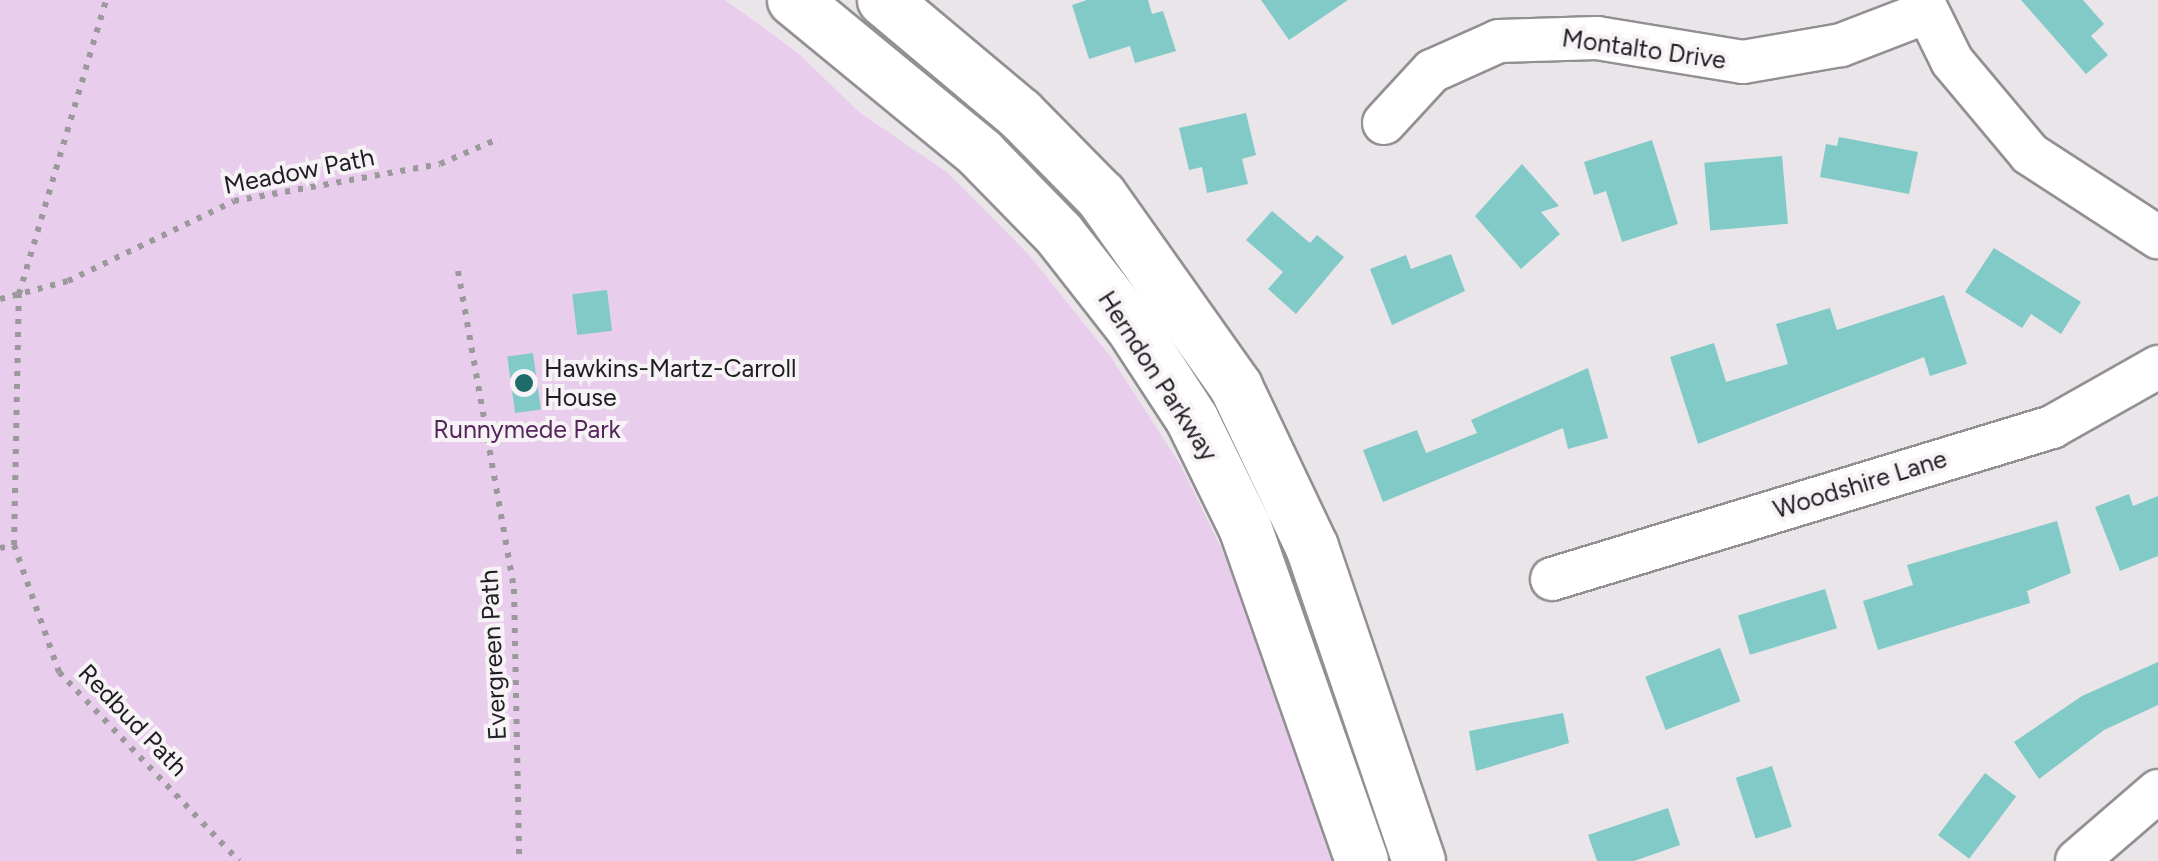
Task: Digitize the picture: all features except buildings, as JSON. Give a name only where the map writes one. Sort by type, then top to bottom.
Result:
[{"type":"main road","name":"Herndon Parkway","points":[[794,0],[980,153],[1060,234],[1132,327],[1192,419],[1244,527],[1362,861]]},
{"type":"main road","points":[[884,0],[1020,114],[1102,196],[1236,387],[1318,563],[1419,861]]},
{"type":"street","name":"Montalto Drive","points":[[1384,123],[1432,71],[1499,42],[1598,38],[1743,62],[1842,45],[1924,6]]},
{"type":"street","points":[[1924,6],[1976,92],[2030,154],[2158,238]]},
{"type":"street","name":"Woodshire Lane","points":[[1552,579],[2052,427],[2158,367]]},
{"type":"street","points":[[2077,861],[2158,791]]},
{"type":"path","points":[[0,548],[14,545],[19,294],[106,0]]},
{"type":"path","name":"Meadow Path","points":[[0,299],[68,281],[234,200],[440,164],[500,138]]},
{"type":"path","name":"Evergreen Path","points":[[458,271],[514,589],[519,861]]},
{"type":"path","name":"Redbud Path","points":[[14,545],[59,672],[239,861]]},
{"type":"green space","name":"Runnymede Park","points":[[0,0],[725,0],[798,53],[859,112],[948,173],[1029,255],[1110,356],[1181,466],[1238,582],[1332,861],[0,861]]},
{"type":"place","name":"Hawkins-Martz-Carroll House","points":[[524,383]]}]
